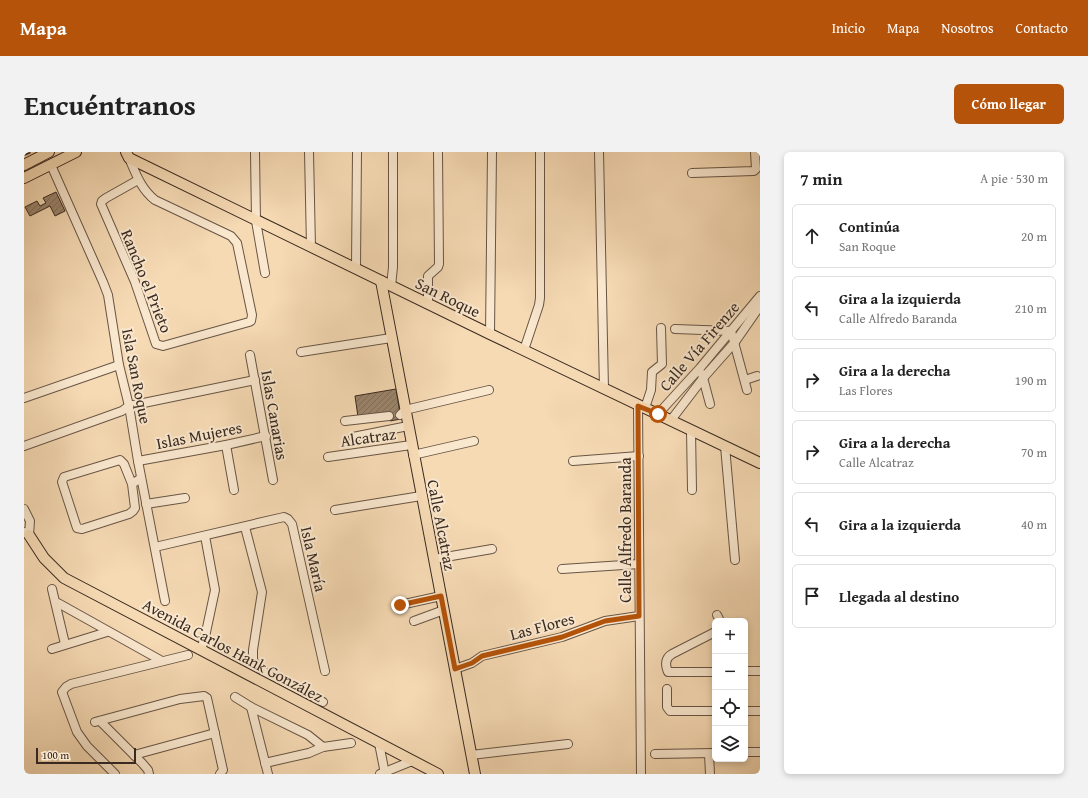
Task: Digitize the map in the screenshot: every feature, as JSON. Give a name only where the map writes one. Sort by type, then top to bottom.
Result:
[{"type":"main road","points":[[24,165],[49,152]]},
{"type":"main road","points":[[24,178],[76,152]]},
{"type":"main road","name":"San Roque","points":[[128,155],[256,221],[760,463]]},
{"type":"main road","name":"Calle Alcatraz","points":[[380,281],[403,412],[408,426],[475,774]]},
{"type":"main road","name":"Avenida Carlos Hank González","points":[[26,534],[44,558],[64,578],[438,774]]},
{"type":"street","points":[[255,152],[256,221],[265,273]]},
{"type":"street","points":[[309,152],[311,247]]},
{"type":"street","points":[[356,268],[357,152]]},
{"type":"street","points":[[391,286],[393,267],[393,152]]},
{"type":"street","points":[[428,304],[428,276],[438,268],[439,264],[438,152]]},
{"type":"street","points":[[490,334],[492,152]]},
{"type":"street","points":[[524,350],[540,298],[540,152]]},
{"type":"street","points":[[599,152],[604,389]]},
{"type":"street","points":[[692,173],[754,171],[756,170],[755,152]]},
{"type":"street","points":[[128,155],[138,180]]},
{"type":"street","name":"Isla San Roque","points":[[51,165],[108,295],[119,365],[129,406],[141,478],[165,601]]},
{"type":"street","name":"Rancho el Prieto","points":[[138,180],[155,200],[235,239],[252,315],[251,320],[247,323],[163,346],[156,344],[135,282],[101,204],[106,198],[138,180]]},
{"type":"street","name":"Calle Vía Firenze","points":[[658,414],[700,368],[760,297]]},
{"type":"street","name":"Calle Vía Firenze","points":[[671,420],[704,377],[735,342],[760,306]]},
{"type":"street","name":"Calle Alfredo Baranda","points":[[641,774],[638,456],[642,407],[651,390],[652,372],[662,364],[661,328]]},
{"type":"street","points":[[675,329],[731,331],[747,390]]},
{"type":"street","points":[[302,352],[391,338]]},
{"type":"street","name":"Islas Canarias","points":[[250,355],[273,480]]},
{"type":"street","points":[[24,398],[119,365]]},
{"type":"street","points":[[700,368],[704,377],[710,404]]},
{"type":"street","points":[[744,380],[757,376]]},
{"type":"street","points":[[24,446],[122,411],[129,406],[255,380]]},
{"type":"street","points":[[403,412],[489,390]]},
{"type":"street","points":[[346,422],[389,416]]},
{"type":"street","points":[[353,437],[408,426]]},
{"type":"street","points":[[692,430],[692,490]]},
{"type":"street","name":"Islas Mujeres","points":[[138,461],[266,436]]},
{"type":"street","name":"Alcatraz","points":[[328,457],[412,450],[474,441]]},
{"type":"street","points":[[226,445],[234,490]]},
{"type":"street","points":[[725,446],[735,560]]},
{"type":"street","points":[[573,461],[638,456]]},
{"type":"street","points":[[120,460],[124,464],[132,484],[135,508],[133,512],[82,529],[77,528],[62,482],[64,477],[120,460]]},
{"type":"street","points":[[132,484],[141,478]]},
{"type":"street","points":[[335,510],[421,496]]},
{"type":"street","points":[[146,504],[185,498]]},
{"type":"street","points":[[24,509],[30,521],[26,534]]},
{"type":"street","name":"Isla María","points":[[155,547],[284,517],[288,519],[292,524],[325,670]]},
{"type":"street","points":[[246,527],[262,592],[252,650],[253,661],[263,671],[323,702]]},
{"type":"street","points":[[201,650],[215,590],[205,536]]},
{"type":"street","points":[[434,560],[492,549]]},
{"type":"street","points":[[562,569],[639,564]]},
{"type":"street","points":[[52,588],[65,644]]},
{"type":"street","points":[[400,605],[441,596]]},
{"type":"street","points":[[56,603],[162,661]]},
{"type":"street","points":[[414,621],[444,610]]},
{"type":"street","name":"Las Flores","points":[[455,669],[472,663],[482,656],[562,637],[605,621],[639,616]]},
{"type":"street","points":[[52,648],[107,632]]},
{"type":"street","points":[[712,634],[668,656],[666,660],[668,672],[712,672]]},
{"type":"street","points":[[115,774],[87,746],[77,732],[62,692],[71,684],[188,655]]},
{"type":"street","points":[[748,671],[760,671]]},
{"type":"street","points":[[667,689],[667,707],[670,711],[712,711]]},
{"type":"street","points":[[149,774],[148,770],[134,755],[97,722],[180,699],[204,696],[207,698],[223,770],[220,774]]},
{"type":"street","points":[[235,697],[251,707],[308,735],[323,747]]},
{"type":"street","points":[[251,707],[268,774]]},
{"type":"street","points":[[748,711],[760,711]]},
{"type":"street","points":[[134,755],[215,733]]},
{"type":"street","points":[[265,763],[309,753],[323,747],[351,743]]},
{"type":"street","points":[[379,743],[383,773],[412,760]]},
{"type":"street","points":[[471,755],[568,744]]},
{"type":"street","points":[[748,752],[760,752]]},
{"type":"street","points":[[654,754],[712,753],[710,774]]},
{"type":"building","points":[[56,192],[65,211],[55,216],[50,206],[30,216],[25,207],[37,201],[40,206],[46,203],[43,198]]},
{"type":"building","points":[[396,389],[401,419],[390,421],[389,412],[358,417],[355,396]]},
{"type":"railway","points":[[24,155],[31,152]]},
{"type":"route","points":[[400,605],[441,596],[455,669],[472,663],[482,656],[562,637],[605,621],[639,616],[638,406],[658,414]]}]
